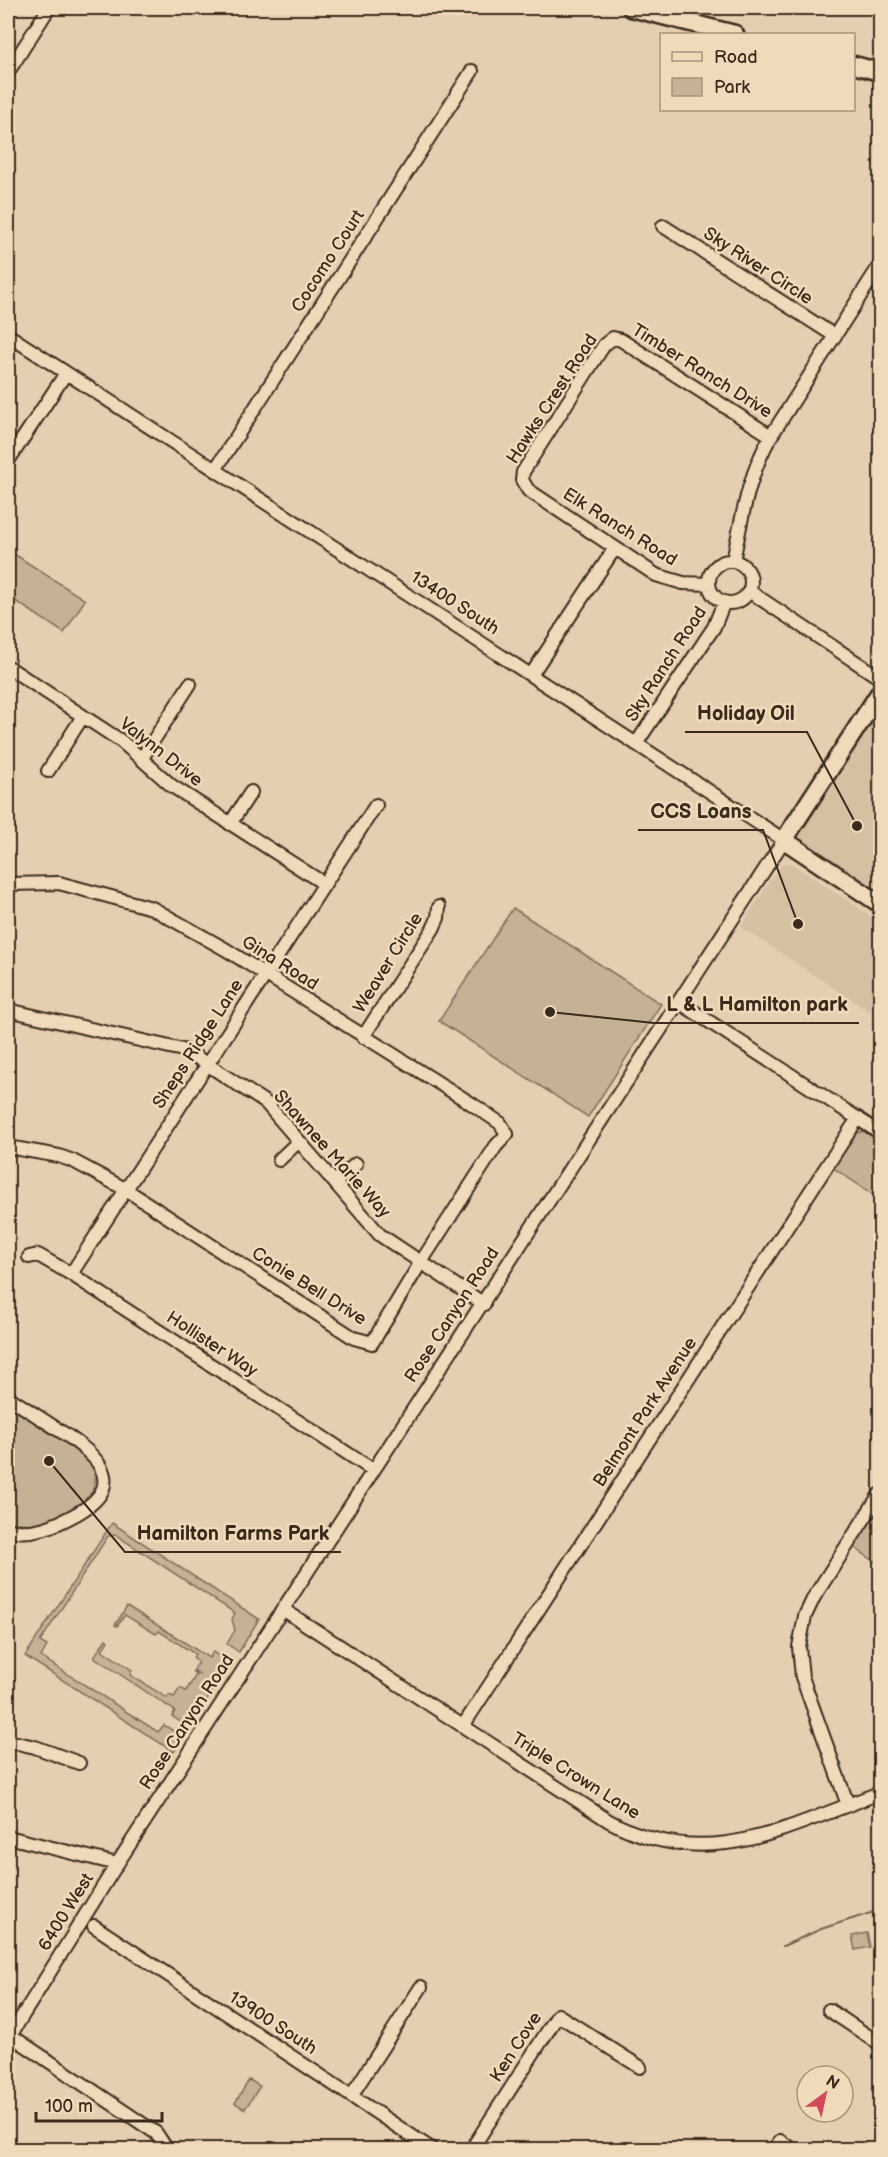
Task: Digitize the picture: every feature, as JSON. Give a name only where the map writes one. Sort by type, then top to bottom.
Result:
[{"type":"main road","points":[[631,8],[731,33]]},
{"type":"main road","points":[[855,65],[880,72]]},
{"type":"main road","name":"Rose Canyon Road","points":[[784,840],[880,692]]},
{"type":"main road","name":"13400 South","points":[[784,840],[880,904]]},
{"type":"street","points":[[8,72],[49,8]]},
{"type":"street","name":"Cocomo Court","points":[[215,470],[472,71]]},
{"type":"street","name":"Sky River Circle","points":[[663,226],[835,336]]},
{"type":"street","points":[[733,561],[751,478],[771,436],[880,265]]},
{"type":"street","name":"13400 South","points":[[8,335],[784,840]]},
{"type":"street","name":"Timber Ranch Drive","points":[[613,338],[621,340],[771,436]]},
{"type":"street","name":"Hawks Crest Road","points":[[522,480],[524,468],[604,345],[613,338]]},
{"type":"street","points":[[8,461],[66,373]]},
{"type":"street","name":"Elk Ranch Road","points":[[522,480],[528,490],[665,579],[682,583],[709,584]]},
{"type":"street","points":[[531,675],[615,548]]},
{"type":"street","points":[[733,561],[741,564],[749,574],[751,583],[749,591],[738,601],[724,602],[716,597],[709,584],[710,575],[715,567],[723,562],[733,561]]},
{"type":"street","points":[[749,591],[880,678]]},
{"type":"street","name":"Sky Ranch Road","points":[[636,744],[714,627],[724,602]]},
{"type":"street","name":"Valynn Drive","points":[[8,667],[121,741],[172,786],[323,883]]},
{"type":"street","points":[[142,758],[190,684]]},
{"type":"street","points":[[48,771],[83,716]]},
{"type":"street","points":[[230,824],[251,792]]},
{"type":"street","name":"Sheps Ridge Lane","points":[[71,1274],[323,883],[376,805]]},
{"type":"street","name":"Rose Canyon Road","points":[[117,1864],[373,1470],[484,1304],[784,840]]},
{"type":"street","name":"Gina Road","points":[[8,884],[58,884],[152,908],[225,949],[491,1117],[500,1123],[507,1134]]},
{"type":"street","name":"Weaver Circle","points":[[363,1037],[433,929],[438,918],[439,907]]},
{"type":"street","points":[[679,1002],[880,1133]]},
{"type":"street","name":"Shawnee Marie Way","points":[[8,1010],[187,1051],[207,1063],[266,1103],[380,1235],[484,1304]]},
{"type":"street","name":"Belmont Park Avenue","points":[[463,1726],[858,1118]]},
{"type":"street","name":"Conie Bell Drive","points":[[8,1147],[66,1158],[125,1189],[354,1338],[372,1343],[421,1262],[496,1146],[507,1134]]},
{"type":"street","points":[[279,1160],[299,1141]]},
{"type":"street","points":[[335,1182],[356,1164]]},
{"type":"street","name":"Hollister Way","points":[[29,1257],[38,1256],[71,1274],[373,1470]]},
{"type":"street","points":[[8,1397],[83,1445],[97,1459],[104,1484],[100,1495],[91,1505],[48,1528],[18,1532],[8,1530]]},
{"type":"street","points":[[848,1805],[802,1677],[799,1657],[800,1636],[809,1606],[880,1494]]},
{"type":"street","name":"Triple Crown Lane","points":[[284,1610],[609,1821],[637,1834],[667,1843],[698,1846],[741,1842],[880,1793]]},
{"type":"street","points":[[8,1741],[35,1747],[79,1763]]},
{"type":"street","points":[[8,1837],[117,1864]]},
{"type":"street","name":"6400 West","points":[[9,2037],[117,1864]]},
{"type":"street","name":"13900 South","points":[[94,1926],[433,2150]]},
{"type":"street","points":[[351,2096],[421,1987]]},
{"type":"street","points":[[829,2010],[880,2044]]},
{"type":"street","name":"Ken Cove","points":[[471,2150],[558,2015],[640,2067]]},
{"type":"street","points":[[9,2037],[156,2133],[166,2148]]},
{"type":"street","points":[[774,2150],[780,2141],[793,2150]]},
{"type":"shaded area","points":[[880,711],[880,893],[796,836]]},
{"type":"shaded area","points":[[785,863],[792,864],[880,922],[880,993],[869,1011],[741,927],[778,868]]},
{"type":"green space","points":[[8,550],[85,600],[64,633],[8,596]]},
{"type":"green space","points":[[513,908],[661,1004],[588,1117],[439,1021]]},
{"type":"green space","points":[[865,1131],[880,1141],[880,1199],[832,1167],[856,1133]]},
{"type":"green space","points":[[8,1404],[87,1455],[94,1473],[94,1488],[86,1501],[74,1511],[58,1519],[41,1523],[24,1524],[8,1521]]},
{"type":"green space","points":[[880,1504],[880,1565],[852,1546]]},
{"type":"green space","points":[[112,1523],[259,1619],[239,1652],[227,1644],[235,1630],[232,1619],[235,1613],[116,1535],[108,1536],[40,1642],[47,1646],[41,1657],[158,1732],[164,1725],[183,1737],[174,1752],[25,1656]]},
{"type":"green space","points":[[127,1606],[209,1658],[213,1652],[230,1664],[189,1728],[172,1716],[175,1711],[94,1657],[106,1639],[108,1641],[102,1650],[132,1670],[130,1675],[167,1698],[169,1695],[174,1697],[180,1688],[186,1691],[196,1675],[192,1671],[200,1675],[194,1670],[198,1662],[193,1658],[195,1654],[159,1631],[156,1634],[125,1615],[117,1626],[115,1625]]},
{"type":"green space","points":[[867,1933],[870,1947],[855,1950],[852,1936]]},
{"type":"green space","points":[[249,2080],[260,2086],[245,2109],[235,2103]]},
{"type":"waterway","points":[[783,1946],[821,1929],[880,1910]]},
{"type":"place","name":"Holiday Oil","points":[[857,826]]},
{"type":"place","name":"CCS Loans","points":[[798,924]]},
{"type":"place","name":"L & L Hamilton park","points":[[550,1012]]},
{"type":"place","name":"Hamilton Farms Park","points":[[49,1461]]}]
